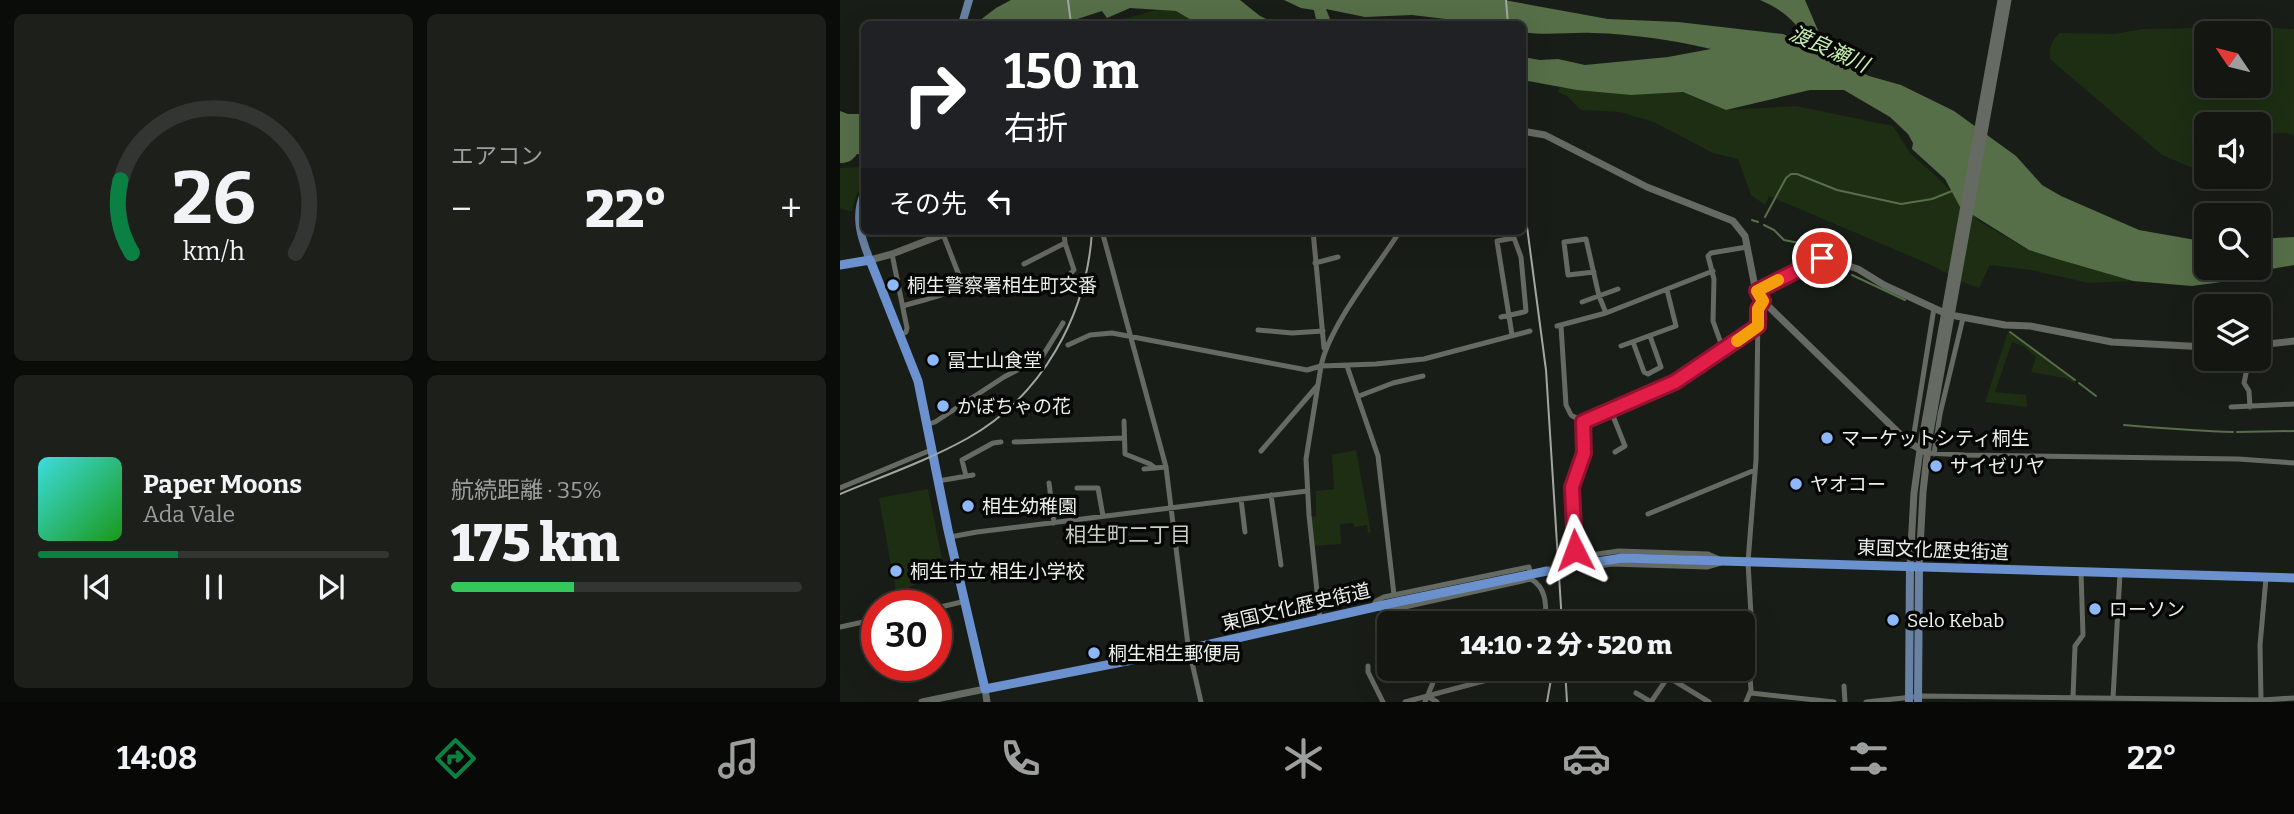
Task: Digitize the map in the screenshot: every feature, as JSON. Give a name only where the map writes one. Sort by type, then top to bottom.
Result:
[{"type":"highway","points":[[840,265],[870,260],[915,369],[985,689]]},
{"type":"highway","name":"東国文化歴史街道","points":[[1572,566],[1622,558],[2294,578]]},
{"type":"highway","name":"東国文化歴史街道","points":[[985,689],[1189,649],[1547,571]]},
{"type":"main road","points":[[963,21],[969,0]]},
{"type":"main road","points":[[861,202],[861,230]]},
{"type":"main road","points":[[863,235],[870,260]]},
{"type":"main road","points":[[1914,699],[1915,567]]},
{"type":"street","points":[[1950,302],[2001,0]]},
{"type":"street","points":[[1923,451],[2008,0]]},
{"type":"street","points":[[1526,132],[1545,135],[1647,187],[1731,219],[1743,232],[1757,291],[1763,301],[1923,451],[2238,459],[2294,463]]},
{"type":"street","points":[[870,260],[940,235]]},
{"type":"street","points":[[903,306],[933,296],[946,295],[961,287],[962,283],[943,235]]},
{"type":"street","points":[[1064,235],[1074,270],[1066,278]]},
{"type":"street","points":[[1103,235],[1166,467],[1189,649],[1201,702]]},
{"type":"street","points":[[1313,235],[1324,352],[1306,456],[1320,620]]},
{"type":"street","points":[[1324,352],[1397,235]]},
{"type":"street","points":[[1505,317],[1524,313],[1526,310],[1521,257],[1514,238],[1497,241],[1505,317],[1513,335]]},
{"type":"street","points":[[1594,272],[1568,275],[1564,242],[1586,239],[1594,272],[1599,296],[1606,313]]},
{"type":"street","points":[[1024,264],[1065,243]]},
{"type":"street","points":[[1723,349],[1713,321],[1714,281],[1708,258],[1710,254],[1748,247]]},
{"type":"street","points":[[892,254],[907,328],[906,332],[900,334]]},
{"type":"street","points":[[1315,263],[1338,257]]},
{"type":"street","points":[[1757,291],[1812,261],[1824,258],[1853,267],[1884,285],[1937,309],[1915,567]]},
{"type":"street","points":[[1713,271],[1606,313],[1559,326],[1566,405],[1573,417],[1583,422],[1675,382],[1758,326]]},
{"type":"street","points":[[1582,302],[1618,289]]},
{"type":"street","points":[[1621,346],[1677,324],[1667,290]]},
{"type":"street","points":[[1746,702],[1751,693],[1749,664],[1752,634],[1748,562],[1755,470],[1758,309],[1763,301]]},
{"type":"street","points":[[1923,451],[1942,405],[1959,317],[2005,325],[2030,326],[2112,342],[2194,346]]},
{"type":"street","points":[[926,425],[936,422],[1004,377],[1042,358],[1063,323]]},
{"type":"street","points":[[1258,330],[1298,334],[1323,331]]},
{"type":"street","points":[[1068,345],[1097,334],[1129,335],[1299,369],[1312,369],[1321,366],[1424,359],[1530,331]]},
{"type":"street","points":[[1633,342],[1644,372],[1648,374],[1661,367],[1650,336]]},
{"type":"street","points":[[2271,344],[2294,341]]},
{"type":"street","points":[[1348,366],[1378,456],[1394,595]]},
{"type":"street","points":[[2246,371],[2244,383],[2249,389],[2250,407]]},
{"type":"street","points":[[1359,396],[1393,383],[1423,376]]},
{"type":"street","points":[[1261,451],[1319,384]]},
{"type":"street","points":[[2231,407],[2294,404]]},
{"type":"street","points":[[1611,411],[1625,446],[1615,452]]},
{"type":"street","points":[[1124,421],[1125,454],[1155,468]]},
{"type":"street","points":[[1583,422],[1584,453],[1572,487],[1576,557],[1619,551],[1708,554],[1724,562]]},
{"type":"street","points":[[1014,442],[1124,439]]},
{"type":"street","points":[[938,481],[970,475],[962,460],[1000,442]]},
{"type":"street","points":[[841,487],[931,450]]},
{"type":"street","points":[[1144,469],[1166,467]]},
{"type":"street","points":[[1648,514],[1755,470]]},
{"type":"street","points":[[1049,483],[1054,523]]},
{"type":"street","points":[[1077,488],[1098,488],[1103,516]]},
{"type":"street","points":[[950,537],[978,531],[1307,491]]},
{"type":"street","points":[[1271,495],[1281,565]]},
{"type":"street","points":[[1241,499],[1245,532]]},
{"type":"street","points":[[1587,556],[1589,567],[1611,564],[1707,567],[1724,562]]},
{"type":"street","points":[[1531,579],[1417,605],[1383,611],[1374,608],[1380,598],[1529,566],[1531,579],[1544,593],[1545,611]]},
{"type":"street","points":[[2073,697],[2075,646],[2083,635],[2081,572]]},
{"type":"street","points":[[2112,698],[2120,573]]},
{"type":"street","points":[[2261,701],[2260,646],[2266,578]]},
{"type":"street","points":[[952,604],[966,601]]},
{"type":"street","points":[[840,627],[861,623]]},
{"type":"street","points":[[1368,666],[1368,672],[1383,702]]},
{"type":"street","points":[[1636,693],[1651,702],[1668,677],[1709,702]]},
{"type":"street","points":[[1426,699],[1434,681]]},
{"type":"street","points":[[1405,702],[1426,699],[1487,681]]},
{"type":"street","points":[[1844,686],[1845,702]]},
{"type":"street","points":[[922,702],[985,689],[987,702]]},
{"type":"street","points":[[1751,693],[1834,702]]},
{"type":"street","points":[[1866,702],[2073,697],[2261,701],[2294,698]]},
{"type":"street","points":[[1426,699],[1437,702]]},
{"type":"shaded area","points":[[1011,0],[1240,0],[1271,21],[1193,21],[1176,11],[1130,8],[1107,18],[1102,11],[1071,21],[979,21]]},
{"type":"shaded area","points":[[1284,0],[1504,0],[1608,19],[1678,22],[1783,34],[1808,45],[1789,18],[1760,0],[1805,0],[1820,35],[1818,51],[1869,76],[1901,85],[1954,111],[2016,156],[2042,185],[2061,196],[2139,230],[2194,240],[2194,280],[2236,280],[2192,286],[2133,281],[2029,250],[1960,207],[1945,179],[1912,149],[1913,143],[1908,134],[1890,117],[1844,90],[1810,90],[1726,110],[1683,92],[1631,95],[1577,90],[1526,81],[1526,58],[1558,59],[1585,65],[1668,57],[1711,49],[1623,35],[1526,32],[1526,21],[1463,21],[1412,15],[1365,17],[1326,9],[1331,21],[1316,21],[1314,10],[1301,8]]},
{"type":"shaded area","points":[[1156,10],[1177,11],[1193,21],[1117,21]]},
{"type":"shaded area","points":[[2194,28],[2194,98],[2272,98],[2272,28],[2294,29],[2294,136],[2287,133],[2271,134],[2271,112],[2194,112],[2194,169],[2162,155],[2050,59],[2051,45],[2060,33],[2115,34],[2143,29]]},
{"type":"shaded area","points":[[1560,87],[1631,95],[1683,92],[1726,110],[1796,106],[1893,126],[1910,153],[1979,221],[2029,250],[2133,281],[2089,283],[2031,270],[1990,265],[1979,288],[1769,196],[1765,205],[1751,195],[1738,159],[1713,153],[1654,122],[1620,112],[1581,110],[1567,96],[1558,92]]},
{"type":"shaded area","points":[[840,111],[861,114],[861,154],[857,154],[850,161],[840,163]]},
{"type":"shaded area","points":[[861,167],[861,184],[852,212],[840,208],[840,168]]},
{"type":"shaded area","points":[[2294,237],[2294,265],[2271,269],[2271,238]]},
{"type":"shaded area","points":[[2008,332],[2075,383],[2065,378],[2031,372],[2036,357],[2023,346],[2012,342],[1995,392],[2026,395],[2027,407],[1985,402]]},
{"type":"shaded area","points":[[1356,450],[1371,532],[1368,533],[1367,525],[1354,527],[1353,523],[1340,524],[1341,544],[1314,546],[1311,517],[1316,516],[1316,491],[1334,489],[1332,455]]},
{"type":"shaded area","points":[[928,489],[945,574],[909,587],[909,590],[895,590],[879,498]]},
{"type":"waterway","points":[[1765,217],[1786,178],[1791,174],[1837,190],[1901,204],[1932,199],[1952,191]]},
{"type":"waterway","points":[[1752,220],[1758,222]]},
{"type":"waterway","points":[[1764,225],[1784,240],[1809,245],[1812,251]]},
{"type":"waterway","points":[[1852,275],[1905,300]]},
{"type":"waterway","points":[[2010,332],[2075,380]]},
{"type":"waterway","points":[[2079,383],[2096,396]]},
{"type":"waterway","points":[[2124,425],[2233,432]]},
{"type":"waterway","points":[[2237,432],[2294,431]]},
{"type":"tunnel","points":[[1547,571],[1572,566]]},
{"type":"railway","points":[[1068,0],[1071,21]]},
{"type":"railway","points":[[1506,0],[1508,21]]},
{"type":"railway","points":[[1526,219],[1546,370],[1561,611]]},
{"type":"railway","points":[[840,494],[921,461],[968,438],[1018,400],[1056,350],[1070,322],[1081,293],[1091,235]]},
{"type":"railway","points":[[1547,702],[1551,681]]},
{"type":"railway","points":[[1566,681],[1567,702]]},
{"type":"slow traffic","points":[[1737,341],[1758,326],[1758,309],[1763,301],[1757,291],[1778,280]]},
{"type":"place","name":"桐生警察署相生町交番","points":[[893,285]]},
{"type":"place","name":"冨士山食堂","points":[[933,360]]},
{"type":"place","name":"かぼちゃの花","points":[[943,406]]},
{"type":"place","name":"マーケットシティ桐生","points":[[1827,438]]},
{"type":"place","name":"サイゼリヤ","points":[[1936,466]]},
{"type":"place","name":"ヤオコー","points":[[1796,484]]},
{"type":"place","name":"相生幼稚園","points":[[968,506]]},
{"type":"place","name":"桐生市立 相生小学校","points":[[896,571]]},
{"type":"place","name":"ローソン","points":[[2095,609]]},
{"type":"place","name":"Selo Kebab","points":[[1893,620]]},
{"type":"place","name":"桐生相生郵便局","points":[[1094,653]]},
{"type":"district","name":"相生町二丁目","points":[[1128,535]]},
{"type":"route","points":[[1575,550],[1572,487],[1584,453],[1586,441],[1583,422],[1675,382],[1730,346],[1758,326],[1758,309],[1763,301],[1757,291],[1822,258]]},
{"type":"water label","name":"渡良瀬川","points":[[1829,49]]}]
